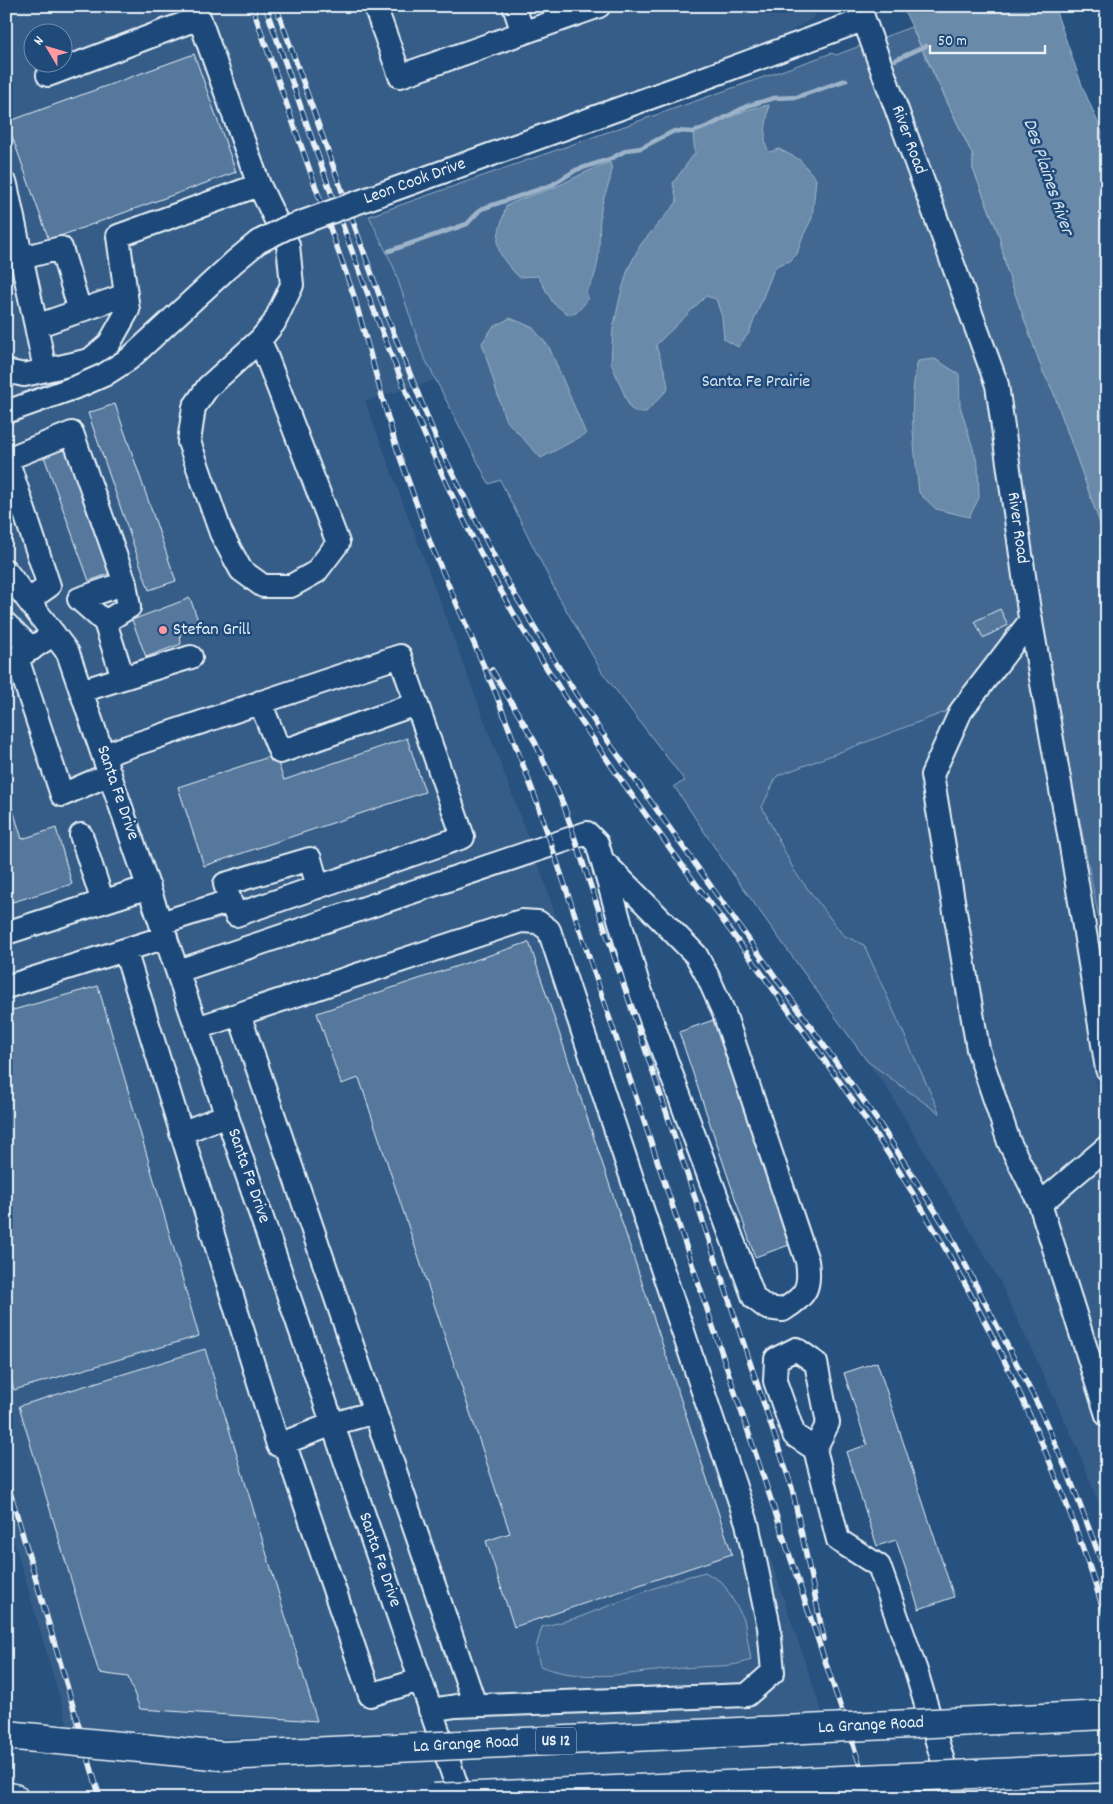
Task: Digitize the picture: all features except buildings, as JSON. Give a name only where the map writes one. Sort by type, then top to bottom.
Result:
[{"type":"highway","name":"La Grange Road","points":[[6,1735],[223,1756],[1107,1715]]},
{"type":"highway","points":[[434,1798],[1107,1768]]},
{"type":"highway","points":[[6,1796],[14,1798]]},
{"type":"street","points":[[375,6],[400,76],[599,6]]},
{"type":"street","points":[[514,6],[523,33]]},
{"type":"street","points":[[48,75],[197,12],[259,186],[288,245],[292,285],[274,323],[260,340],[208,387],[194,407],[189,442],[221,533],[241,570],[263,586],[291,586],[316,572],[338,543],[260,340]]},
{"type":"street","name":"Leon Cook Drive","points":[[6,412],[79,386],[104,375],[129,359],[234,262],[258,242],[286,228],[691,83],[861,13]]},
{"type":"street","name":"River Road","points":[[861,13],[997,385],[1030,620],[1070,840],[1107,1069]]},
{"type":"street","points":[[6,185],[45,370]]},
{"type":"street","points":[[6,371],[24,375],[90,360],[109,344],[128,310],[118,236],[259,186]]},
{"type":"street","points":[[22,258],[62,248],[80,311]]},
{"type":"street","points":[[36,326],[126,296]]},
{"type":"street","points":[[105,622],[129,607],[125,582],[72,433],[7,460],[49,586],[79,599],[105,622],[123,678]]},
{"type":"street","name":"Santa Fe Drive","points":[[6,570],[68,653],[461,1798]]},
{"type":"street","points":[[79,599],[125,582]]},
{"type":"street","points":[[29,600],[49,586]]},
{"type":"street","points":[[1030,620],[961,712],[932,775],[978,1049],[1009,1142],[1040,1204],[1107,1415]]},
{"type":"street","points":[[6,624],[32,649]]},
{"type":"street","points":[[54,634],[17,658],[62,795],[107,764],[260,702],[400,656],[464,838],[318,887],[236,914],[225,884],[310,859],[318,887]]},
{"type":"street","points":[[81,690],[191,657]]},
{"type":"street","points":[[260,702],[280,752],[416,704]]},
{"type":"street","points":[[178,971],[411,894],[587,833],[597,843],[638,984],[754,1298],[767,1308],[783,1310],[804,1294],[810,1277],[807,1261],[724,1013],[696,955],[602,860]]},
{"type":"street","points":[[81,835],[104,902]]},
{"type":"street","points":[[6,933],[149,887]]},
{"type":"street","points":[[6,987],[125,950],[163,930],[230,901]]},
{"type":"street","points":[[197,1028],[521,921],[538,922],[549,930],[747,1523],[769,1627],[773,1672],[747,1694],[475,1705],[430,1710]]},
{"type":"street","points":[[125,950],[278,1445],[332,1424],[375,1412]]},
{"type":"street","points":[[239,1014],[475,1705]]},
{"type":"street","points":[[181,1133],[227,1115]]},
{"type":"street","points":[[1040,1204],[1107,1147]]},
{"type":"street","points":[[284,1442],[370,1695],[420,1680]]},
{"type":"street","points":[[815,1449],[838,1540],[879,1566],[916,1670],[954,1798]]},
{"type":"shaded area","points":[[6,6],[821,6],[813,18],[776,40],[360,188],[368,216],[394,268],[422,353],[435,380],[365,401],[540,869],[823,1716],[306,1738],[212,1738],[68,1726],[6,1514]]},
{"type":"shaded area","points":[[1024,628],[1107,1149],[1107,1526],[1077,1447],[999,1280],[890,1093],[867,1061],[939,1113],[864,945],[843,935],[795,872],[762,807],[776,776],[945,712],[1016,629]]},
{"type":"green space","name":"Santa Fe Prairie","points":[[911,27],[973,156],[973,169],[999,235],[1007,271],[1043,371],[1053,391],[1107,543],[1107,962],[1042,624],[1008,639],[945,712],[777,776],[762,807],[795,872],[843,935],[864,945],[940,1114],[867,1061],[723,860],[674,786],[685,781],[602,672],[557,594],[500,480],[489,484],[422,353],[394,268],[369,216],[832,53],[836,55]]},
{"type":"green space","points":[[705,1572],[723,1583],[744,1619],[751,1660],[731,1665],[599,1676],[559,1672],[540,1666],[536,1647],[542,1627],[580,1617],[675,1580]]},
{"type":"water","name":"Des Plaines River","points":[[902,6],[1054,6],[1083,88],[1107,143],[1107,543],[1053,391],[1043,372],[1007,271],[999,235],[973,169],[973,156]]},
{"type":"water","points":[[769,105],[765,137],[767,148],[770,152],[779,149],[800,160],[816,179],[812,218],[802,238],[797,254],[790,261],[778,265],[774,269],[749,333],[738,347],[724,339],[722,317],[716,299],[706,296],[656,345],[665,372],[668,389],[646,412],[636,412],[630,408],[611,363],[613,329],[628,269],[641,244],[677,202],[673,183],[695,153],[693,134],[746,110]]},
{"type":"water","points":[[610,162],[609,183],[602,204],[595,274],[586,291],[588,300],[576,313],[569,315],[553,303],[538,276],[519,277],[503,259],[498,244],[498,237],[506,206]]},
{"type":"water","points":[[510,318],[532,327],[549,347],[586,434],[541,458],[505,419],[482,343],[493,327]]},
{"type":"water","points":[[935,359],[959,374],[960,406],[978,465],[979,498],[969,517],[936,509],[919,493],[912,410],[915,377],[918,361]]},
{"type":"waterway","points":[[895,60],[926,46]]},
{"type":"waterway","points":[[389,251],[467,224],[481,209],[552,185],[576,170],[610,159],[627,150],[641,148],[674,131],[693,132],[711,125],[747,106],[774,98],[797,97],[846,80]]},
{"type":"railway","points":[[252,6],[354,296],[395,443],[431,545],[496,694],[537,802],[871,1798]]},
{"type":"railway","points":[[265,6],[379,323],[410,401],[480,553],[560,690],[645,813],[778,995],[864,1117],[938,1236],[1004,1360],[1033,1424],[1085,1554],[1107,1621]]},
{"type":"railway","points":[[276,6],[386,314],[439,446],[505,578],[556,663],[598,727],[879,1123],[948,1231],[1039,1407],[1069,1476],[1107,1576]]},
{"type":"railway","points":[[492,670],[535,742],[564,806],[792,1488],[824,1639]]},
{"type":"railway","points":[[6,1478],[100,1798]]},
{"type":"place","name":"Stefan Grill","points":[[163,630]]}]
